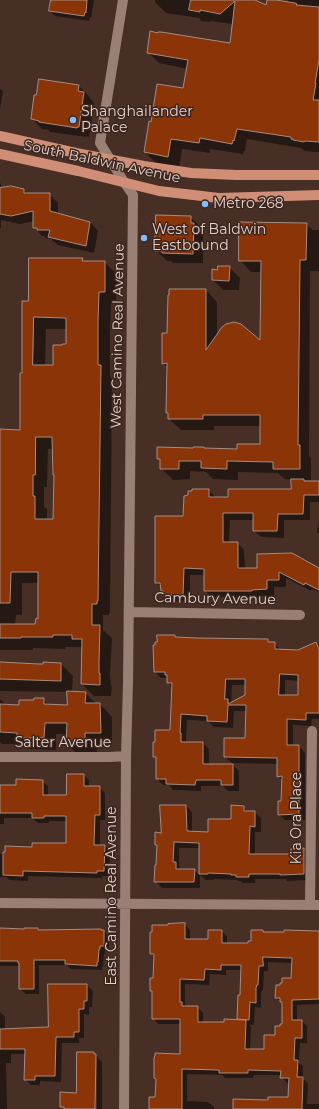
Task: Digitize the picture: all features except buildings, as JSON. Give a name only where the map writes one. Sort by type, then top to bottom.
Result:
[{"type":"main road","name":"South Baldwin Avenue","points":[[0,136],[110,160],[191,173],[242,175],[319,175]]},
{"type":"main road","name":"South Baldwin Avenue","points":[[0,154],[159,191],[219,198],[319,195]]},
{"type":"street","name":"West Camino Real Avenue","points":[[123,0],[100,144],[133,195],[128,683]]},
{"type":"street","name":"Cambury Avenue","points":[[129,612],[300,615]]},
{"type":"street","name":"East Camino Real Avenue","points":[[124,1109],[126,756],[128,683]]},
{"type":"street","name":"Kia Ora Place","points":[[312,731],[315,905]]},
{"type":"street","name":"Salter Avenue","points":[[0,757],[126,756]]},
{"type":"street","points":[[0,903],[315,905]]},
{"type":"place","name":"Shanghailander Palace","points":[[73,120]]},
{"type":"place","name":"Metro 268","points":[[205,204]]},
{"type":"place","name":"West of Baldwin Eastbound","points":[[144,238]]}]
